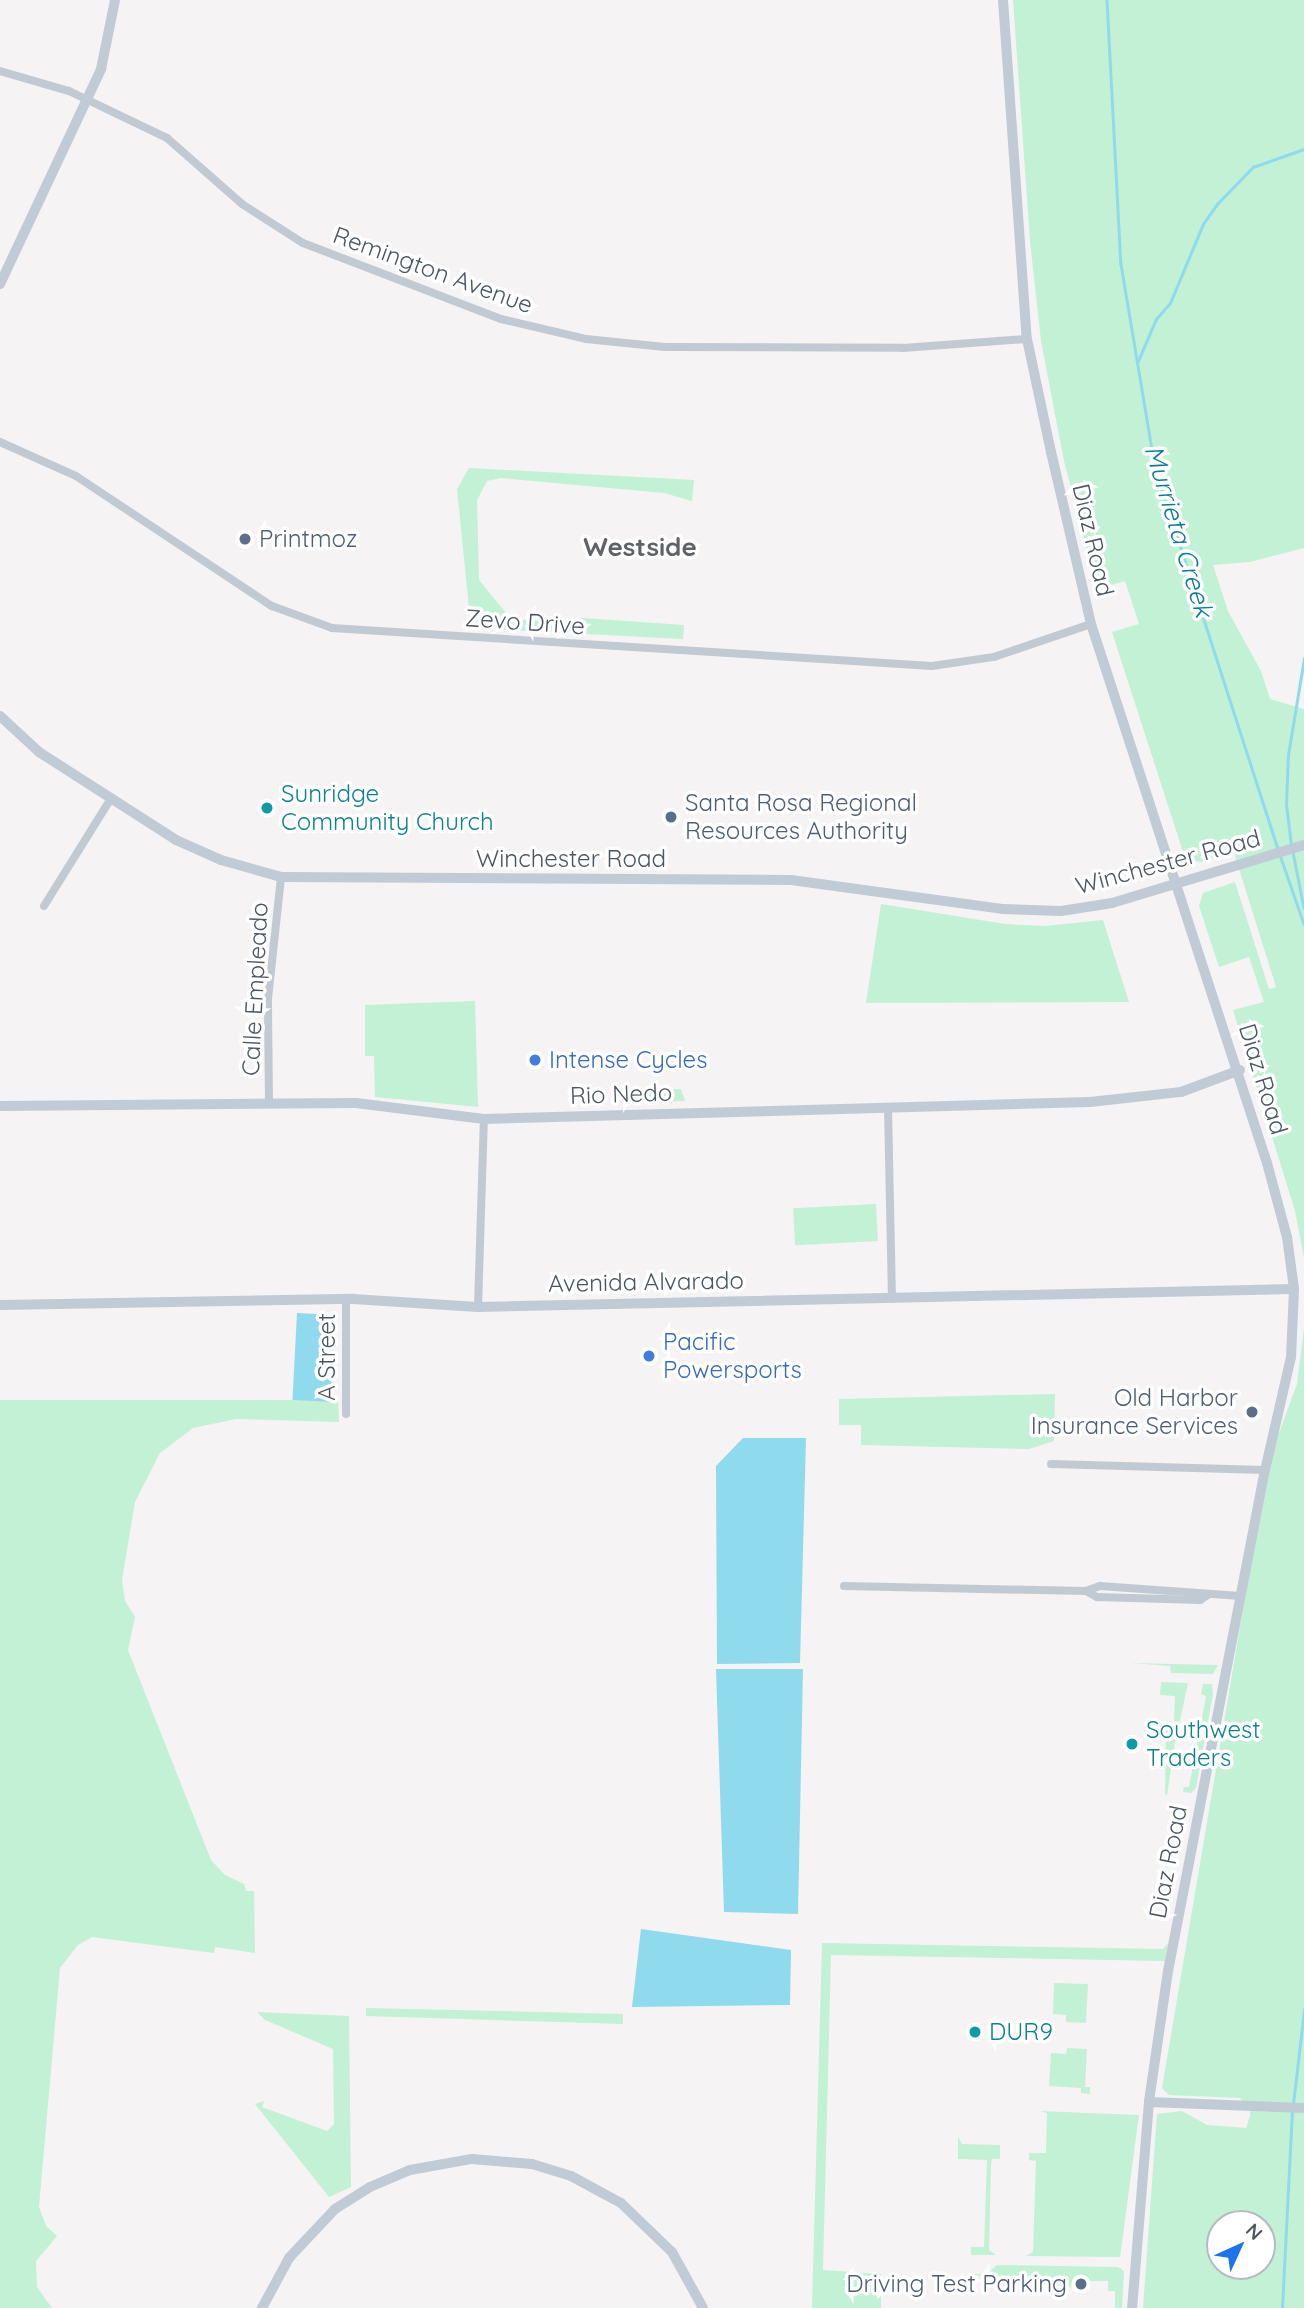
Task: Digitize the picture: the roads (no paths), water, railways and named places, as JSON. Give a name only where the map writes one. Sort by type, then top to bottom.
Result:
[{"type":"street","points":[[0,284],[88,99],[110,38],[116,0]]},
{"type":"street","name":"Diaz Road","points":[[1003,0],[1027,340],[1091,624],[1240,1070],[1287,1237],[1294,1289],[1291,1357],[1265,1470],[1168,1972],[1149,2102],[1132,2308]]},
{"type":"street","name":"Remington Avenue","points":[[0,71],[88,99],[179,146],[242,204],[284,233],[501,319],[586,339],[665,347],[903,348],[1027,340]]},
{"type":"street","name":"Zevo Drive","points":[[0,443],[76,476],[272,606],[332,628],[932,666],[994,657],[1091,624]]},
{"type":"street","name":"Winchester Road","points":[[0,716],[30,746],[110,800],[187,846],[281,877],[791,880],[1032,911],[1079,909],[1178,885],[1304,845]]},
{"type":"street","points":[[44,906],[110,800]]},
{"type":"street","name":"Calle Empleado","points":[[270,1104],[269,977],[281,877]]},
{"type":"street","name":"Rio Nedo","points":[[0,1106],[356,1103],[484,1119],[888,1108],[1135,1099],[1181,1091],[1240,1070]]},
{"type":"street","points":[[888,1108],[892,1299]]},
{"type":"street","points":[[478,1307],[484,1119]]},
{"type":"street","name":"Avenida Alvarado","points":[[0,1305],[346,1299],[478,1307],[1294,1289]]},
{"type":"street","name":"A Street","points":[[346,1299],[346,1415]]},
{"type":"street","points":[[1051,1464],[1265,1470]]},
{"type":"street","points":[[844,1586],[1086,1591],[1100,1586],[1199,1590],[1208,1595],[1241,1595]]},
{"type":"street","points":[[1149,2102],[1304,2108]]},
{"type":"street","points":[[262,2308],[289,2258],[335,2209],[370,2187],[410,2170],[472,2159],[532,2164],[570,2176],[621,2203],[672,2252],[703,2308]]},
{"type":"water","points":[[297,1313],[335,1315],[330,1402],[292,1400]]},
{"type":"water","points":[[743,1438],[806,1438],[800,1663],[717,1664],[716,1466]]},
{"type":"water","points":[[716,1669],[803,1669],[798,1914],[724,1912]]},
{"type":"water","points":[[641,1929],[791,1950],[790,2005],[632,2007]]},
{"type":"waterway","name":"Murrieta Creek","points":[[1107,0],[1121,264],[1155,468],[1278,849]]},
{"type":"waterway","points":[[1138,361],[1156,319],[1170,303],[1203,224],[1217,204],[1253,167],[1304,149]]},
{"type":"waterway","points":[[1291,845],[1286,804],[1288,755],[1304,658]]},
{"type":"waterway","points":[[1293,852],[1304,908]]},
{"type":"waterway","name":"Murrieta Creek","points":[[1280,855],[1304,924]]},
{"type":"waterway","name":"Murrieta Creek","points":[[1293,2104],[1304,2010]]},
{"type":"waterway","name":"Murrieta Creek","points":[[1282,2308],[1292,2110]]},
{"type":"place","name":"Printmoz","points":[[245,539]]},
{"type":"place","name":"Sunridge Community Church","points":[[267,808]]},
{"type":"place","name":"Santa Rosa Regional Resources Authority","points":[[671,817]]},
{"type":"place","name":"Intense Cycles","points":[[535,1060]]},
{"type":"place","name":"Pacific Powersports","points":[[649,1356]]},
{"type":"place","name":"Old Harbor Insurance Services","points":[[1252,1412]]},
{"type":"place","name":"Southwest Traders","points":[[1132,1744]]},
{"type":"place","name":"DUR9","points":[[975,2032]]},
{"type":"place","name":"Driving Test Parking","points":[[1081,2284]]},
{"type":"district","name":"Westside","points":[[640,547]]}]
